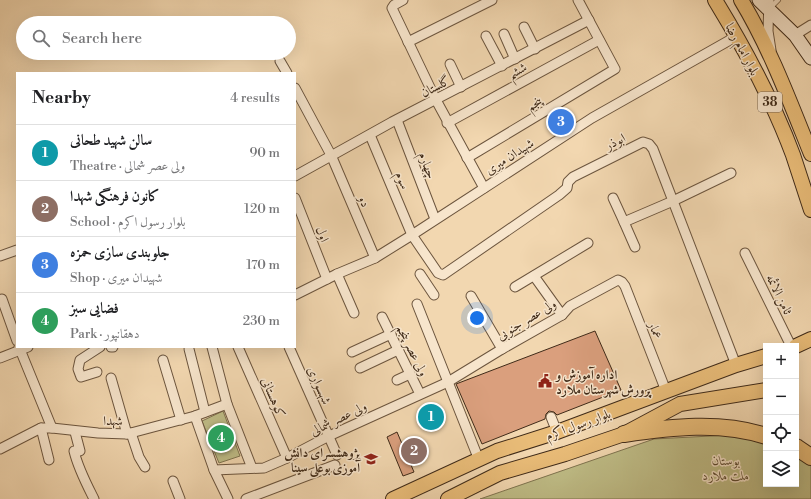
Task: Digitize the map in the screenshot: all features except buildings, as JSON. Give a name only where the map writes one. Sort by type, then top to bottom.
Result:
[{"type":"highway","points":[[624,434],[705,426],[752,431],[763,435]]},
{"type":"highway","points":[[799,449],[811,457]]},
{"type":"main road","name":"بلوار امام رضا","points":[[715,0],[737,36],[769,98],[792,154],[811,210]]},
{"type":"main road","name":"بلوار امام رضا","points":[[741,0],[782,80],[811,154]]},
{"type":"main road","points":[[768,2],[795,35],[811,58]]},
{"type":"main road","points":[[799,345],[811,339]]},
{"type":"main road","name":"بلوار رسول اکرم","points":[[393,499],[497,452],[557,432],[736,365],[763,357]]},
{"type":"main road","name":"بلوار رسول اکرم","points":[[447,499],[500,473],[565,454],[624,434],[680,404],[763,390]]},
{"type":"main road","points":[[497,452],[493,459],[494,466],[500,473]]},
{"type":"main road","points":[[393,499],[442,482],[449,486],[447,499]]},
{"type":"street","points":[[403,0],[394,4],[392,8],[447,123],[484,188]]},
{"type":"street","points":[[408,42],[492,0]]},
{"type":"street","points":[[578,0],[599,40]]},
{"type":"street","points":[[768,2],[768,31],[774,65]]},
{"type":"street","name":"گلستان","points":[[296,175],[331,155],[588,20]]},
{"type":"street","points":[[795,35],[811,25]]},
{"type":"street","points":[[524,27],[535,49]]},
{"type":"street","points":[[504,34],[515,59]]},
{"type":"street","points":[[486,36],[502,66]]},
{"type":"street","name":"شهیدان میری","points":[[296,294],[336,274],[375,258],[592,118],[737,36]]},
{"type":"street","name":"پنجم","points":[[467,158],[614,70],[615,67],[599,40]]},
{"type":"street","name":"ششم","points":[[447,123],[599,40]]},
{"type":"street","points":[[280,61],[286,72]]},
{"type":"street","points":[[450,64],[461,87]]},
{"type":"street","name":"دو","points":[[296,90],[331,155],[375,258]]},
{"type":"street","name":"چهارم","points":[[397,120],[435,220]]},
{"type":"street","name":"سوم","points":[[370,135],[412,235]]},
{"type":"street","name":"ابوذر","points":[[438,273],[443,275],[559,195],[567,188],[568,182],[573,177],[643,142],[649,144],[652,149],[736,365]]},
{"type":"street","points":[[624,222],[673,201],[731,172]]},
{"type":"street","points":[[613,198],[635,247]]},
{"type":"street","name":"اول","points":[[296,201],[327,279]]},
{"type":"street","points":[[412,235],[438,273],[423,278],[434,295]]},
{"type":"street","points":[[515,287],[588,243]]},
{"type":"street","points":[[0,256],[16,250]]},
{"type":"street","name":"ثامن الائمه","points":[[745,253],[790,343]]},
{"type":"street","points":[[336,274],[354,313]]},
{"type":"street","points":[[534,276],[562,315]]},
{"type":"street","name":"ولی عصر جنوبی","points":[[448,382],[562,315],[570,306],[618,280]]},
{"type":"street","name":"عمار","points":[[618,280],[625,286],[666,391]]},
{"type":"street","points":[[471,296],[502,349]]},
{"type":"street","points":[[2,299],[16,334]]},
{"type":"street","points":[[417,304],[479,460]]},
{"type":"street","name":"ولی عصر پنجم","points":[[382,317],[420,394]]},
{"type":"street","points":[[352,352],[391,334]]},
{"type":"street","points":[[0,358],[18,348]]},
{"type":"street","points":[[22,348],[52,428]]},
{"type":"street","points":[[97,372],[81,377],[78,369],[80,360],[98,348]]},
{"type":"street","points":[[212,348],[227,404],[252,468]]},
{"type":"street","name":"کوهستانی","points":[[238,348],[287,458]]},
{"type":"street","name":"شهسواری","points":[[289,348],[337,455]]},
{"type":"street","points":[[189,349],[205,412]]},
{"type":"street","points":[[360,368],[398,350]]},
{"type":"street","points":[[163,360],[181,420]]},
{"type":"street","points":[[397,380],[410,374]]},
{"type":"street","points":[[111,378],[129,434],[145,468]]},
{"type":"street","name":"ولی عصر شمالی","points":[[214,470],[264,468],[329,436],[448,382]]},
{"type":"street","name":"شهدا","points":[[0,449],[41,428],[52,428],[75,432],[129,434],[195,416],[227,404]]},
{"type":"street","points":[[195,416],[214,470],[228,499]]},
{"type":"street","points":[[551,417],[557,432]]},
{"type":"street","points":[[41,428],[49,460]]},
{"type":"street","points":[[75,432],[80,451],[74,451],[77,462],[84,481],[94,499]]},
{"type":"street","points":[[246,499],[335,465]]},
{"type":"street","points":[[173,481],[180,499]]},
{"type":"green space","points":[[223,411],[240,456],[219,463],[202,421]]},
{"type":"green space","name":"بوستان ملت ملارد","points":[[730,435],[763,440],[763,487],[799,487],[799,455],[811,462],[811,499],[480,499],[654,439]]},
{"type":"place","name":"جلوبندی سازی حمزه","points":[[561,122]]},
{"type":"place","name":"اداره آموزش و پرورش شهرستان ملارد","points":[[545,381]]},
{"type":"place","name":"سالن شهید طحانی","points":[[431,417]]},
{"type":"place","name":"فضایی سبز","points":[[221,438]]},
{"type":"place","name":"کانون فرهنگی شهدا","points":[[414,451]]},
{"type":"place","name":"پژوهشسرای دانش آموزی بوعلی سینا","points":[[371,459]]}]
